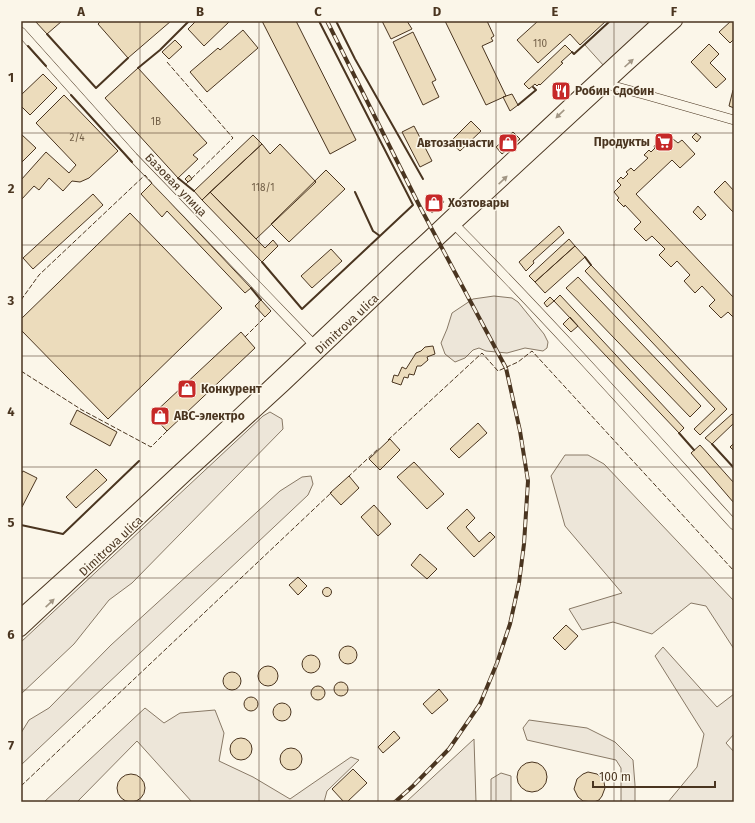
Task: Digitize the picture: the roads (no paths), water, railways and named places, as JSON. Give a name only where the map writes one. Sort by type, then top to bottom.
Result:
[{"type":"main road","name":"Dimitrova ulica","points":[[21,614],[455,225],[602,81],[660,21]]},
{"type":"main road","name":"Dimitrova ulica","points":[[21,630],[316,348],[602,81],[676,21]]},
{"type":"street","name":"Базовая улица","points":[[21,32],[133,157],[316,348]]},
{"type":"street","points":[[602,81],[734,120]]},
{"type":"street","points":[[455,225],[520,292],[734,524]]},
{"type":"railway","points":[[327,21],[419,205],[506,368],[520,431],[528,481],[524,544],[519,583],[510,624],[497,663],[480,704],[449,749],[395,802]]},
{"type":"place","name":"Робин Сдобин","points":[[561,91]]},
{"type":"place","name":"Продукты","points":[[664,142]]},
{"type":"place","name":"Автозапчасти","points":[[508,143]]},
{"type":"place","name":"Хозтовары","points":[[434,203]]},
{"type":"place","name":"Конкурент","points":[[187,389]]},
{"type":"place","name":"АВС-электро","points":[[160,416]]}]
